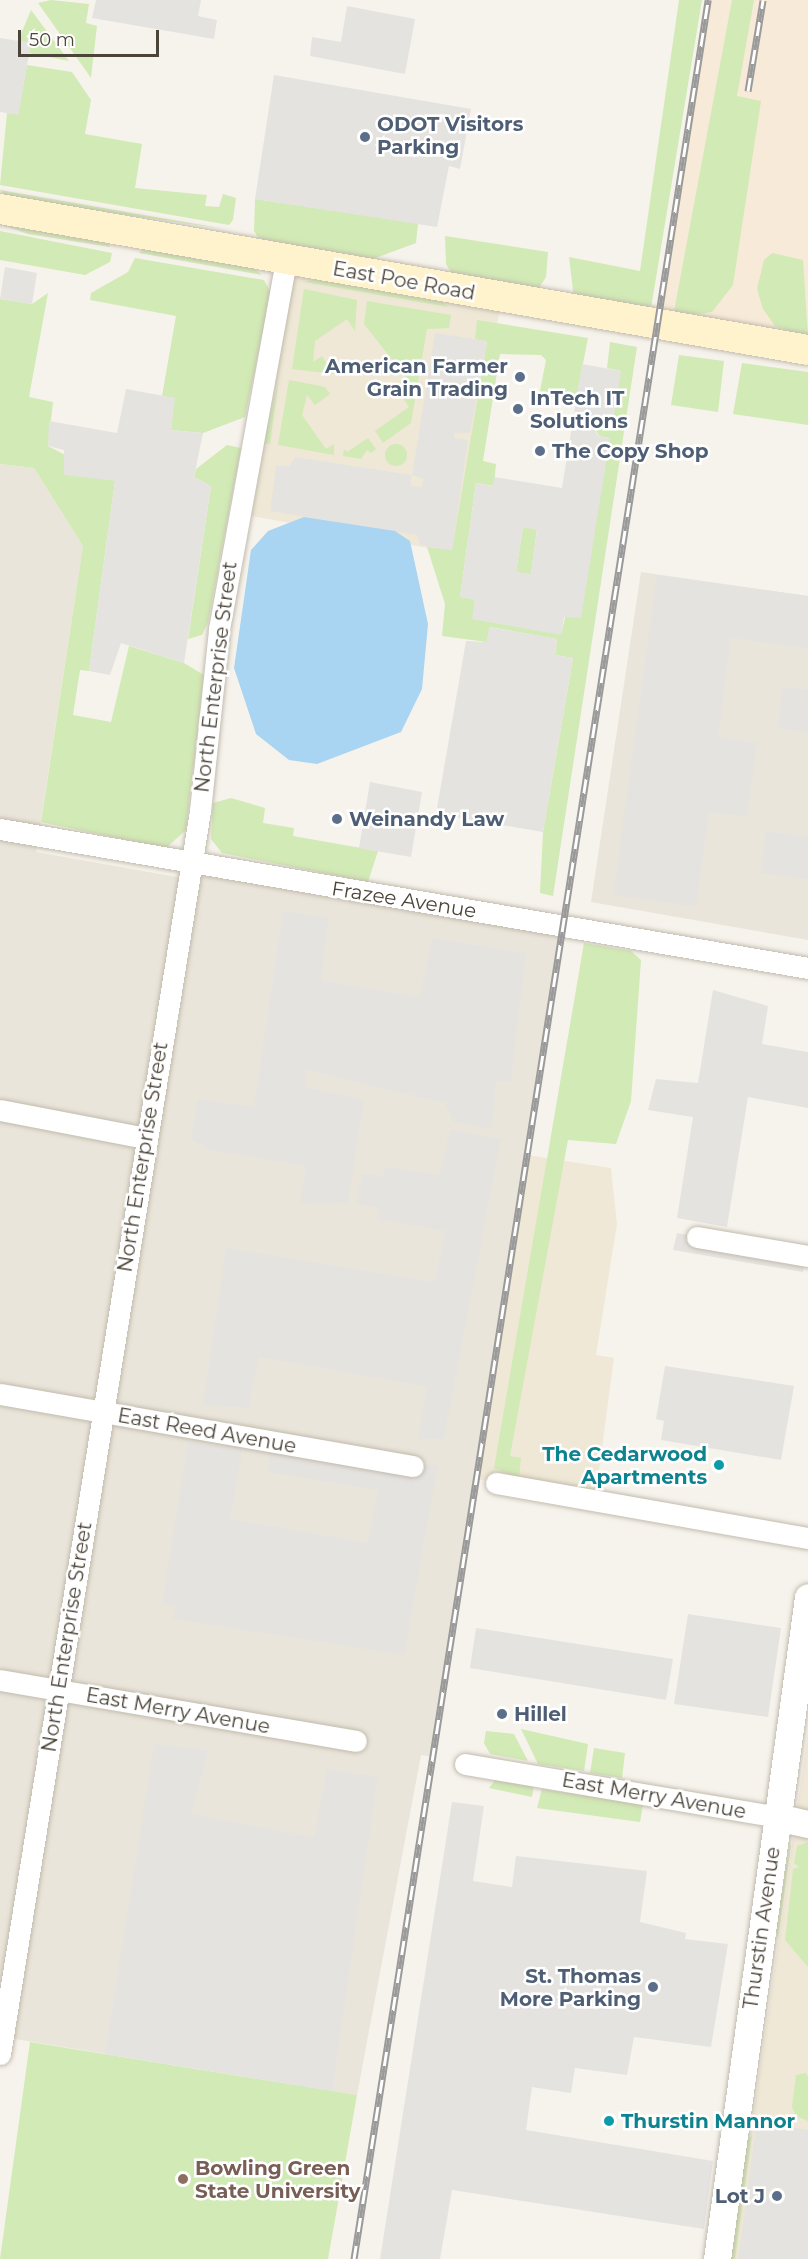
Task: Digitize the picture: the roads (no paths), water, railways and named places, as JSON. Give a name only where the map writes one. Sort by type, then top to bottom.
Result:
[{"type":"main road","name":"East Poe Road","points":[[0,209],[286,261],[808,350]]},
{"type":"street","name":"North Enterprise Street","points":[[1,2042],[190,864],[221,619],[286,261]]},
{"type":"street","name":"Frazee Avenue","points":[[0,829],[190,864],[808,968]]},
{"type":"street","points":[[0,1110],[146,1138]]},
{"type":"street","points":[[697,1237],[808,1256]]},
{"type":"street","name":"East Reed Avenue","points":[[0,1394],[413,1466]]},
{"type":"street","points":[[496,1482],[808,1538]]},
{"type":"street","name":"Thurstin Avenue","points":[[717,2259],[808,1597]]},
{"type":"street","name":"East Merry Avenue","points":[[0,1680],[356,1741]]},
{"type":"street","name":"East Merry Avenue","points":[[465,1764],[808,1824]]},
{"type":"water","points":[[304,517],[395,531],[410,541],[428,624],[422,689],[401,732],[317,764],[289,760],[256,734],[234,668],[251,550],[268,531]]},
{"type":"railway","points":[[354,2259],[708,0]]},
{"type":"railway","points":[[748,91],[763,0]]},
{"type":"place","name":"ODOT Visitors Parking","points":[[365,137]]},
{"type":"place","name":"American Farmer Grain Trading","points":[[520,377]]},
{"type":"place","name":"InTech IT Solutions","points":[[518,409]]},
{"type":"place","name":"The Copy Shop","points":[[540,451]]},
{"type":"place","name":"Weinandy Law","points":[[337,819]]},
{"type":"place","name":"The Cedarwood Apartments","points":[[719,1465]]},
{"type":"place","name":"Hillel","points":[[502,1714]]},
{"type":"place","name":"St. Thomas More Parking","points":[[653,1987]]},
{"type":"place","name":"Thurstin Mannor","points":[[609,2121]]},
{"type":"place","name":"Bowling Green State University","points":[[183,2179]]},
{"type":"place","name":"Lot J","points":[[777,2196]]}]
